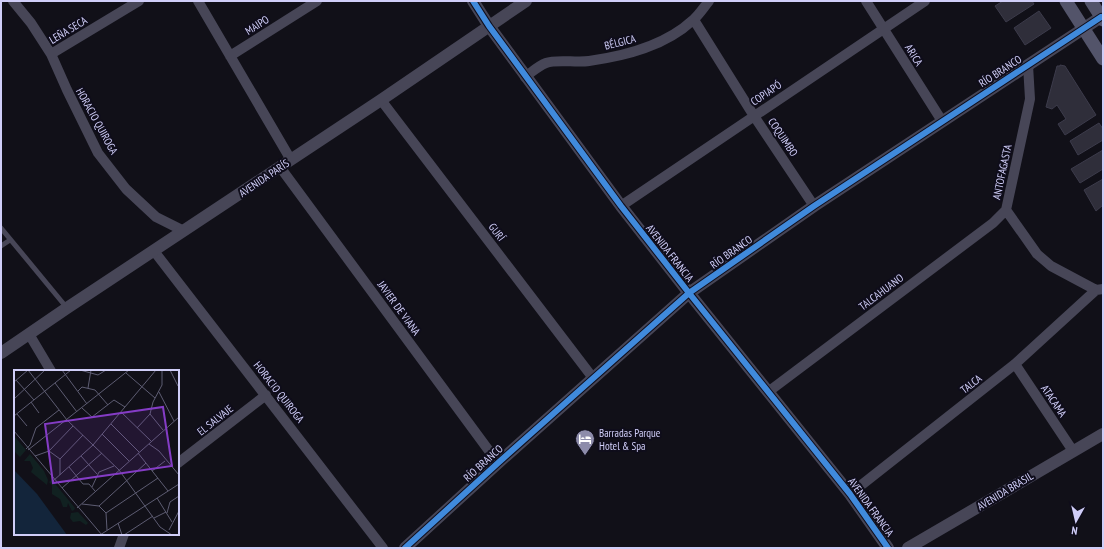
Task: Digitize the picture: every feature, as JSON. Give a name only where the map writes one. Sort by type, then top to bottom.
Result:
[{"type":"main road","points":[[1066,1],[1103,59]]},
{"type":"main road","points":[[1091,1],[1102,18]]},
{"type":"street","name":"HORACIO QUIROGA","points":[[14,1],[31,23],[51,54],[98,153],[126,189],[156,217],[184,231]]},
{"type":"street","name":"LEÑA SECA","points":[[51,54],[139,1]]},
{"type":"street","points":[[198,1],[291,160]]},
{"type":"street","name":"MAIPO","points":[[230,56],[317,1]]},
{"type":"street","name":"AVENIDA FRANCIA","points":[[473,1],[488,26],[621,206],[850,494],[888,548]]},
{"type":"street","name":"AVENIDA PARÍS","points":[[1,353],[381,100],[526,1]]},
{"type":"street","name":"BÉLGICA","points":[[526,77],[535,69],[547,62],[587,61],[617,56],[653,46],[674,35],[694,20],[709,1]]},
{"type":"street","name":"ARICA","points":[[866,1],[942,121]]},
{"type":"street","name":"COPIAPÓ","points":[[621,206],[926,1]]},
{"type":"street","name":"RÍO BRANCO","points":[[405,548],[689,293],[814,206],[1083,28],[1102,18]]},
{"type":"street","name":"COQUIMBO","points":[[694,20],[754,116],[814,206]]},
{"type":"street","name":"ANTOFAGASTA","points":[[1028,65],[1030,99],[1006,210],[1037,254],[1051,266],[1100,289]]},
{"type":"street","name":"GURÍ","points":[[381,100],[593,378]]},
{"type":"street","name":"JAVIER DE VIANA","points":[[280,167],[498,463]]},
{"type":"street","name":"TALCAHUANO","points":[[768,392],[993,223],[1006,210]]},
{"type":"street","name":"HORACIO QUIROGA","points":[[154,251],[384,548]]},
{"type":"street","name":"TALCA","points":[[850,494],[1015,364],[1100,289]]},
{"type":"street","points":[[29,334],[50,370]]},
{"type":"street","name":"ATACAMA","points":[[1015,364],[1073,451]]},
{"type":"street","name":"EL SALVAJE","points":[[179,462],[266,395]]},
{"type":"street","name":"AVENIDA BRASIL","points":[[908,548],[1103,434]]},
{"type":"street","points":[[119,548],[124,535]]},
{"type":"lane","points":[[1,228],[67,308]]},
{"type":"lane","points":[[1,246],[10,240]]},
{"type":"building","points":[[1003,1],[1032,1],[1034,4],[1006,22],[995,6]]},
{"type":"building","points":[[1039,11],[1051,28],[1025,45],[1014,28]]},
{"type":"building","points":[[1057,66],[1065,66],[1096,115],[1065,135],[1058,124],[1066,119],[1057,105],[1052,109],[1046,107]]},
{"type":"building","points":[[1099,123],[1103,129],[1103,140],[1078,155],[1070,141]]},
{"type":"building","points":[[1103,150],[1103,169],[1080,183],[1071,169]]},
{"type":"building","points":[[1103,179],[1103,205],[1096,211],[1084,190]]},
{"type":"cycle path","points":[[473,1],[489,26],[621,206],[850,494],[888,548]]},
{"type":"cycle path","points":[[405,548],[689,293],[814,206],[1101,17]]},
{"type":"place","name":"Barradas Parque Hotel & Spa","points":[[585,456]]}]
